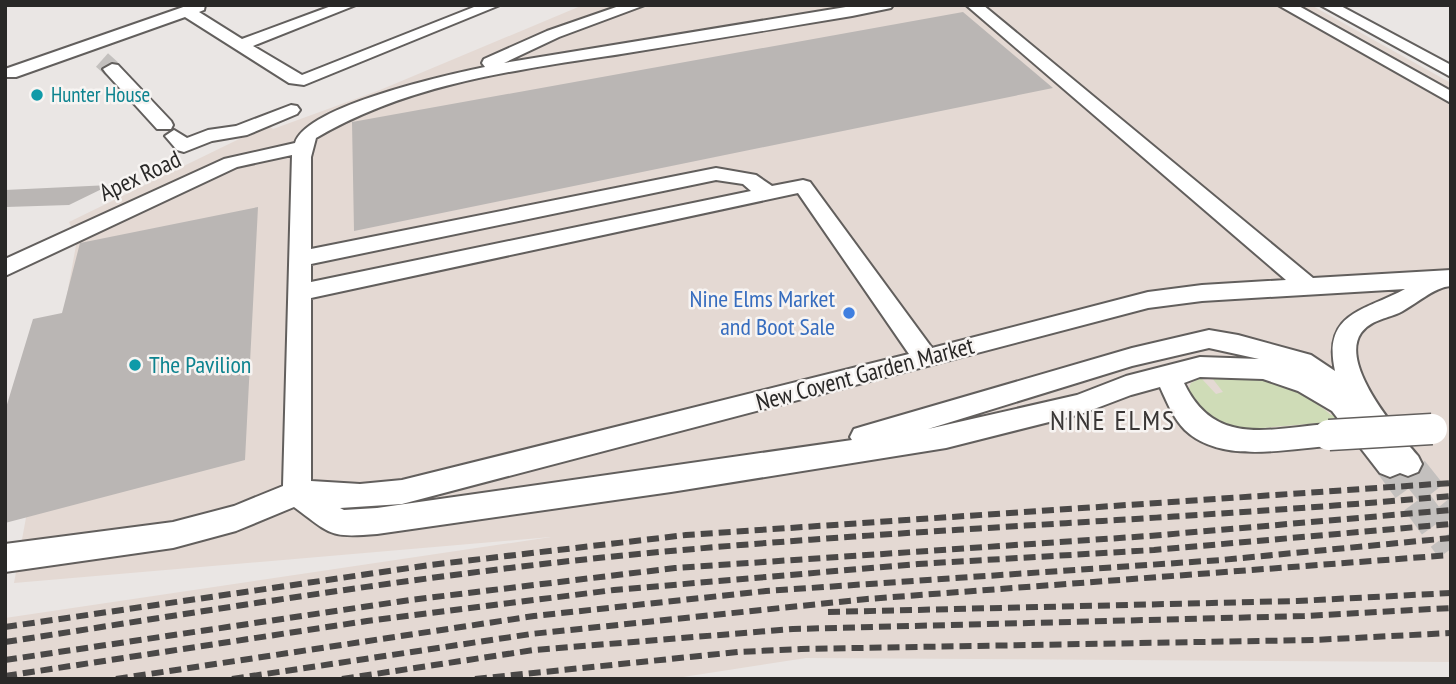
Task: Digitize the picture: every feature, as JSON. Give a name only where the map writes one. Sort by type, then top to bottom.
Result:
[{"type":"street","points":[[7,78],[203,5]]},
{"type":"street","points":[[242,44],[349,5]]},
{"type":"street","points":[[186,11],[295,79],[304,80],[493,5]]},
{"type":"street","points":[[484,72],[495,60],[513,51],[638,5]]},
{"type":"street","points":[[297,493],[302,147],[307,135],[332,119],[403,93],[484,72],[886,5]]},
{"type":"street","points":[[972,5],[1310,288]]},
{"type":"street","points":[[1285,5],[1451,97]]},
{"type":"street","points":[[1327,5],[1451,72]]},
{"type":"street","points":[[82,48],[107,65],[184,146],[208,136],[240,131],[291,110]]},
{"type":"street","name":"Apex Road","points":[[6,268],[231,163],[302,147]]},
{"type":"street","points":[[299,259],[716,174],[748,179],[768,193]]},
{"type":"street","points":[[298,293],[803,186],[926,359]]},
{"type":"street","name":"New Covent Garden Market","points":[[297,493],[360,496],[401,492],[1148,300],[1202,293],[1445,279]]},
{"type":"street","name":"New Covent Garden Market","points":[[1177,373],[1200,367],[1264,369],[1307,384],[1341,404],[1399,464],[1366,411],[1348,373],[1345,348],[1349,330],[1362,317],[1445,279]]},
{"type":"street","points":[[671,480],[692,464],[776,446],[854,439],[1132,357],[1209,339],[1238,344],[1302,362],[1342,386],[1366,411]]},
{"type":"street","points":[[297,493],[340,524],[671,480],[946,437],[1081,404],[1126,386],[1177,373]]},
{"type":"street","points":[[1177,373],[1171,383],[1185,411],[1198,425],[1223,437],[1250,439],[1441,428]]},
{"type":"street","points":[[5,558],[173,535],[236,518],[297,493]]},
{"type":"shaded area","points":[[583,5],[1311,5],[1451,83],[1451,662],[806,658],[670,679],[5,679],[5,618],[551,537],[14,583],[77,240],[69,222],[268,125],[273,129],[380,90]]},
{"type":"green space","points":[[1239,376],[1288,388],[1310,399],[1331,415],[1336,414],[1343,421],[1239,430],[1210,421],[1187,393],[1191,383],[1201,378],[1216,394],[1223,392],[1212,378]]},
{"type":"building","points":[[963,12],[1053,88],[354,231],[352,122]]},
{"type":"building","points":[[110,185],[69,205],[6,207],[5,190]]},
{"type":"building","name":"The Pavilion","points":[[258,207],[245,460],[5,523],[5,411],[33,319],[62,313],[80,243]]},
{"type":"tunnel","points":[[102,60],[112,69]]},
{"type":"tunnel","points":[[1390,465],[1451,549]]},
{"type":"tunnel","points":[[1413,470],[1451,518]]},
{"type":"railway","points":[[5,627],[430,565],[686,535],[1451,483]]},
{"type":"railway","points":[[5,642],[407,581],[568,561],[749,544],[1251,512],[1451,496]]},
{"type":"railway","points":[[5,660],[410,600],[675,568],[1149,536],[1451,510]]},
{"type":"railway","points":[[5,676],[367,621],[614,590],[918,564],[1154,550],[1451,524]]},
{"type":"railway","points":[[116,679],[534,616],[766,591],[1221,560],[1451,538]]},
{"type":"railway","points":[[232,679],[531,634],[867,599],[1451,555]]},
{"type":"railway","points":[[828,612],[1297,601],[1451,593]]},
{"type":"railway","points":[[342,679],[534,650],[793,629],[1304,616],[1451,608]]},
{"type":"railway","points":[[475,679],[738,652],[801,649],[1314,640],[1451,633]]},
{"type":"place","name":"Hunter House","points":[[37,95]]},
{"type":"place","name":"Nine Elms Market and Boot Sale","points":[[849,313]]},
{"type":"place","name":"The Pavilion","points":[[135,365]]},
{"type":"district","name":"NINE ELMS","points":[[1113,420]]}]
